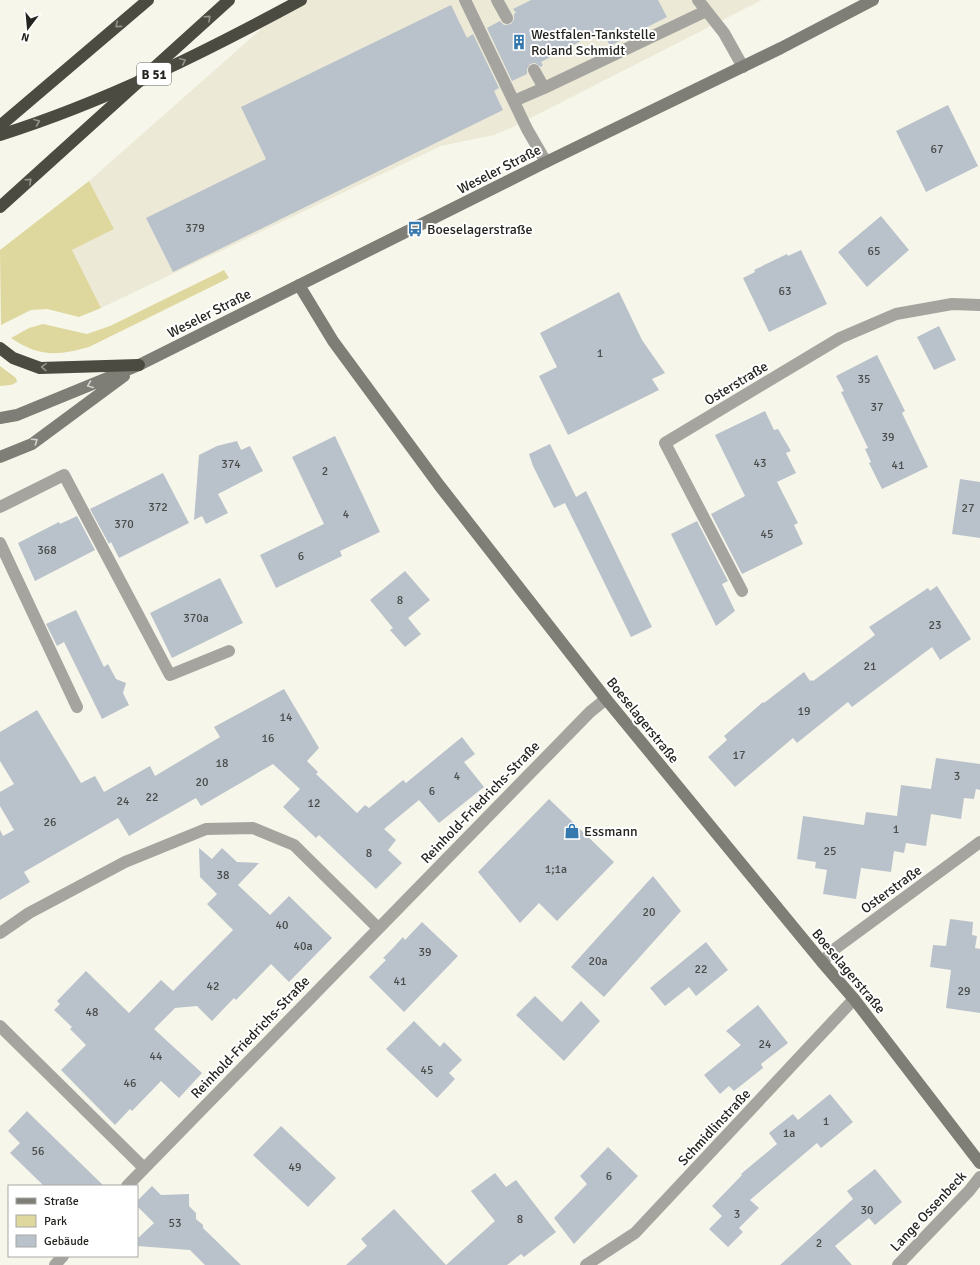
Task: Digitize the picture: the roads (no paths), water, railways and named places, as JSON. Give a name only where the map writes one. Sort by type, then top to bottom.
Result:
[{"type":"highway","points":[[0,126],[148,0]]},
{"type":"highway","name":"B 51","points":[[0,207],[229,0]]},
{"type":"highway","name":"B 51","points":[[0,135],[123,89],[228,40],[301,0]]},
{"type":"highway","points":[[0,348],[13,358],[40,368],[139,365]]},
{"type":"main road","name":"Weseler Straße","points":[[0,418],[17,415],[139,365],[546,162],[743,67],[873,0]]},
{"type":"main road","name":"Boeselagerstraße","points":[[299,285],[333,341],[439,485],[606,699],[854,999],[980,1163]]},
{"type":"main road","name":"Weseler Straße","points":[[0,457],[32,444],[139,365]]},
{"type":"street","points":[[465,0],[514,101],[546,162]]},
{"type":"street","points":[[497,0],[507,18]]},
{"type":"street","points":[[698,0],[724,32],[743,67]]},
{"type":"street","points":[[514,101],[706,11]]},
{"type":"street","points":[[534,70],[544,88]]},
{"type":"street","name":"Osterstraße","points":[[742,592],[665,443],[840,338],[896,314],[952,304],[980,305]]},
{"type":"street","points":[[0,507],[64,475],[170,675],[229,651]]},
{"type":"street","points":[[0,543],[77,707]]},
{"type":"street","name":"Reinhold-Friedrichs-Straße","points":[[127,1185],[590,712],[606,699]]},
{"type":"street","points":[[0,934],[29,913],[125,862],[206,829],[252,828],[294,845],[378,928]]},
{"type":"street","name":"Osterstraße","points":[[822,962],[836,948],[980,842]]},
{"type":"street","name":"Schmidlinstraße","points":[[586,1265],[635,1233],[854,999]]},
{"type":"street","points":[[0,1026],[144,1167]]},
{"type":"street","name":"Lange Ossenbeck","points":[[898,1265],[969,1191],[980,1177]]},
{"type":"street","points":[[55,1265],[62,1257]]},
{"type":"place","name":"Westfalen-Tankstelle Roland Schmidt","points":[[519,42]]},
{"type":"place","name":"Boeselagerstraße","points":[[415,229]]},
{"type":"place","name":"Essmann","points":[[572,831]]}]
